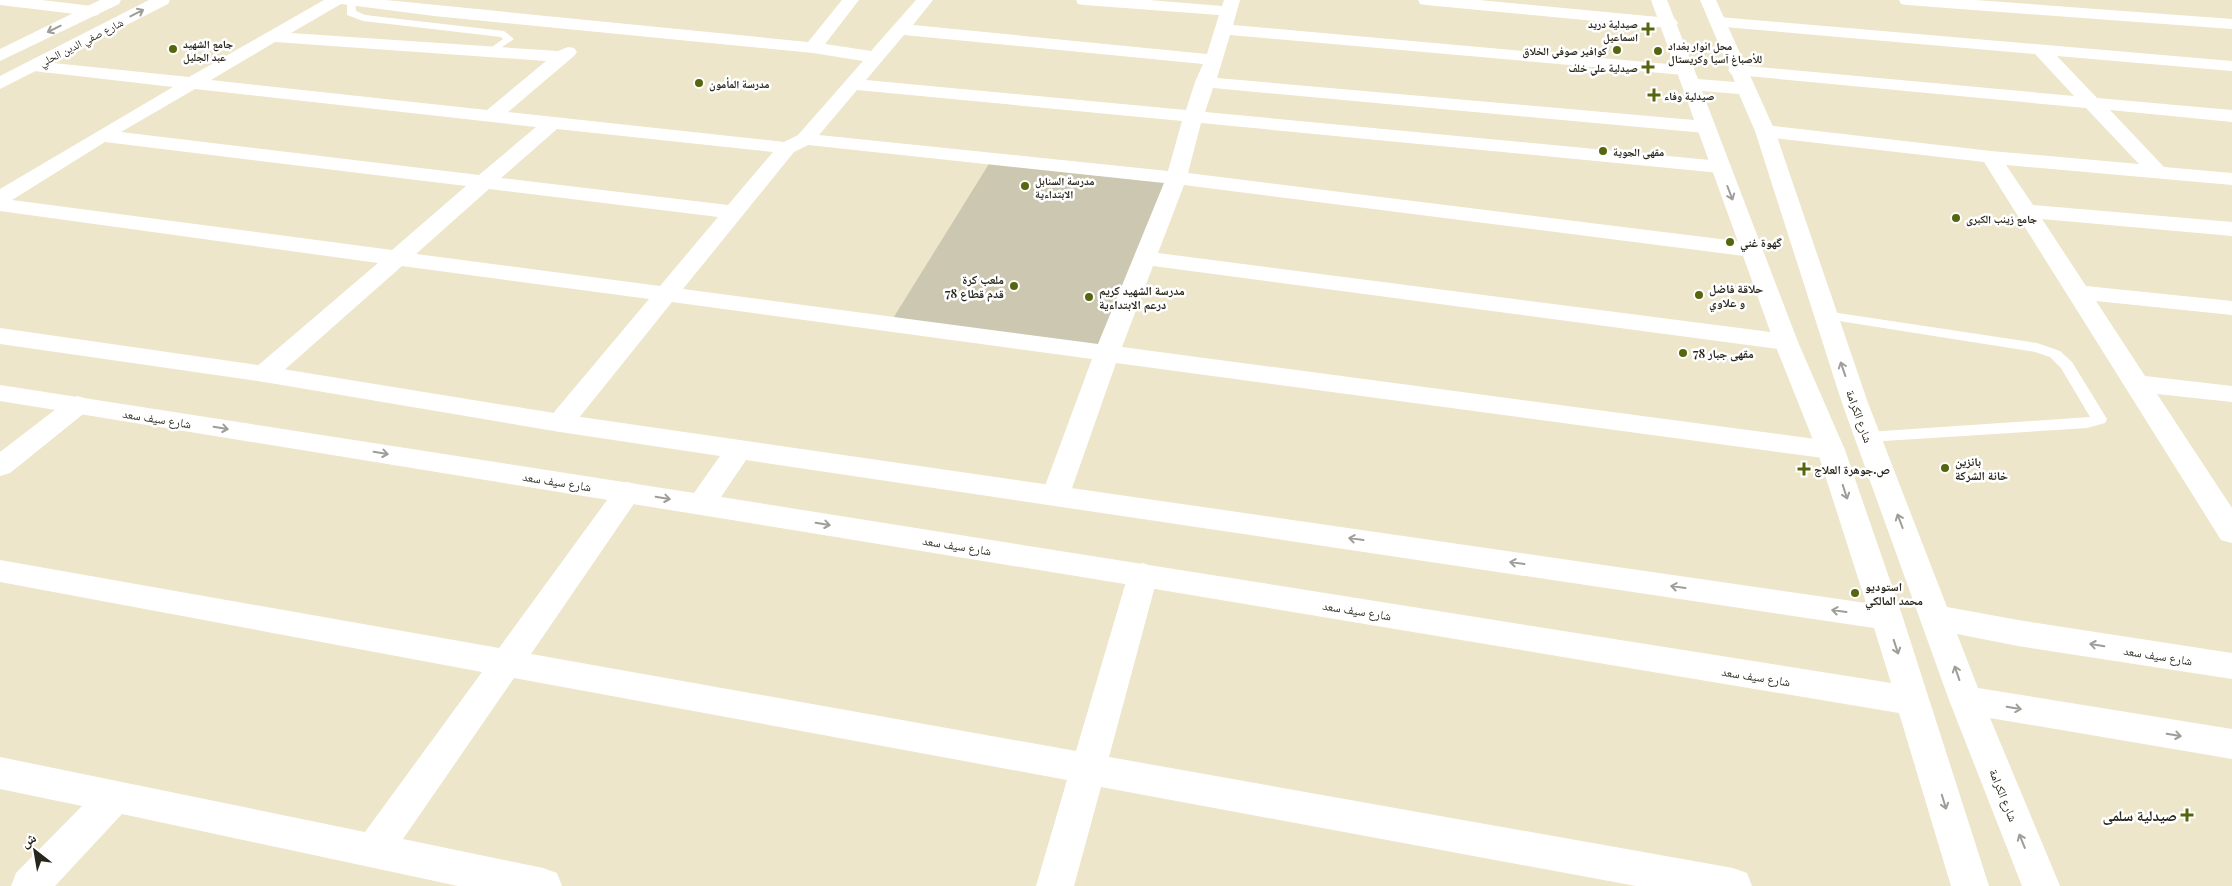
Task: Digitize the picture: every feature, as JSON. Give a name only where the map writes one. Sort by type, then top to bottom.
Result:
[{"type":"street","points":[[0,0],[92,10]]},
{"type":"street","name":"شارع صفي الدين الحلي","points":[[3,53],[113,0]]},
{"type":"street","name":"شارع صفي الدين الحلي","points":[[0,83],[162,0]]},
{"type":"street","points":[[0,198],[101,136],[274,37],[344,0],[434,11],[813,48],[876,56]]},
{"type":"street","points":[[434,11],[450,0]]},
{"type":"street","points":[[813,48],[851,0]]},
{"type":"street","points":[[560,423],[733,212],[852,84],[925,0]]},
{"type":"street","points":[[1084,0],[1227,13],[1687,77],[2092,103],[2232,116]]},
{"type":"street","points":[[1426,0],[1664,11],[1786,342],[1831,450],[1887,618],[1970,886]]},
{"type":"street","points":[[1907,0],[2078,6],[2180,20],[2232,24]]},
{"type":"street","points":[[2078,6],[2130,57]]},
{"type":"street","points":[[1714,11],[2040,50],[2230,66]]},
{"type":"street","name":"شارع الكرامة","points":[[1714,11],[1741,79],[1765,131],[1825,315],[1868,437],[1966,700],[2041,886]]},
{"type":"street","points":[[1056,494],[1107,353],[1176,178],[1193,117],[1204,82],[1214,60],[1227,13]]},
{"type":"street","points":[[2180,20],[2230,66]]},
{"type":"street","points":[[492,114],[597,27]]},
{"type":"street","points":[[900,29],[1214,60]]},
{"type":"street","points":[[274,37],[561,58]]},
{"type":"street","points":[[2040,50],[2159,173]]},
{"type":"street","points":[[34,66],[554,121],[1176,178],[1752,250]]},
{"type":"street","points":[[1204,82],[1706,127]]},
{"type":"street","points":[[852,84],[1720,167]]},
{"type":"street","points":[[264,374],[554,121]]},
{"type":"street","points":[[1765,131],[1991,157],[2232,180]]},
{"type":"street","points":[[101,136],[733,212]]},
{"type":"street","points":[[1991,157],[2136,383],[2221,498],[2232,532]]},
{"type":"street","points":[[0,205],[1831,450]]},
{"type":"street","points":[[2025,211],[2232,229]]},
{"type":"street","points":[[1144,258],[1786,342]]},
{"type":"street","points":[[2077,292],[2232,308]]},
{"type":"street","points":[[0,336],[264,374],[560,423],[1056,494],[1887,618]]},
{"type":"street","points":[[2136,383],[2232,394]]},
{"type":"street","name":"شارع سيف سعد","points":[[0,393],[628,492],[1913,701]]},
{"type":"street","points":[[0,466],[78,405]]},
{"type":"street","points":[[702,504],[739,449]]},
{"type":"street","points":[[373,851],[628,492]]},
{"type":"street","points":[[0,571],[1733,886]]},
{"type":"street","points":[[1055,886],[1143,575]]},
{"type":"street","name":"شارع سيف سعد","points":[[1936,617],[2018,633],[2232,666]]},
{"type":"street","points":[[1966,700],[2232,744]]},
{"type":"street","points":[[0,773],[543,886]]},
{"type":"street","points":[[30,886],[115,797]]},
{"type":"lane","points":[[344,0],[350,13],[363,18],[504,34],[509,39],[490,52]]},
{"type":"lane","points":[[1825,315],[2037,348],[2055,354],[2067,365],[2099,419],[2087,423],[1868,437]]},
{"type":"shaded area","points":[[992,159],[1176,178],[1107,353],[892,320]]},
{"type":"place","name":"صيدلية دريد اسماعيل","points":[[1648,29]]},
{"type":"place","name":"جامع الشهيد عبد الجليل","points":[[173,49]]},
{"type":"place","name":"كوافير صوفي الخلاق","points":[[1617,50]]},
{"type":"place","name":"محل انوار بغداد للأصباغ آسيا وكريستال","points":[[1658,51]]},
{"type":"place","name":"صيدلية علي خلف","points":[[1648,67]]},
{"type":"place","name":"مدرسة المأمون","points":[[699,83]]},
{"type":"place","name":"صيدلية وفاء","points":[[1654,95]]},
{"type":"place","name":"مقهى الجوية","points":[[1603,151]]},
{"type":"place","name":"مدرسة السنابل الابتداءية","points":[[1025,186]]},
{"type":"place","name":"جامع زينب الكبرى","points":[[1956,218]]},
{"type":"place","name":"گهوة غني","points":[[1730,242]]},
{"type":"place","name":"ملعب كرة قدم قطاع 78","points":[[1014,286]]},
{"type":"place","name":"حلاقة فاضل و علاوي","points":[[1699,295]]},
{"type":"place","name":"مدرسة الشهيد كريم درعم الابتداءية","points":[[1089,297]]},
{"type":"place","name":"مقهى جبار 78","points":[[1683,353]]},
{"type":"place","name":"بانزين خانة الشركة","points":[[1945,468]]},
{"type":"place","name":"ص.جوهرة العلاج","points":[[1804,469]]},
{"type":"place","name":"استوديو محمد المالكي","points":[[1855,593]]},
{"type":"place","name":"صيدلية سلمى","points":[[2187,815]]}]
